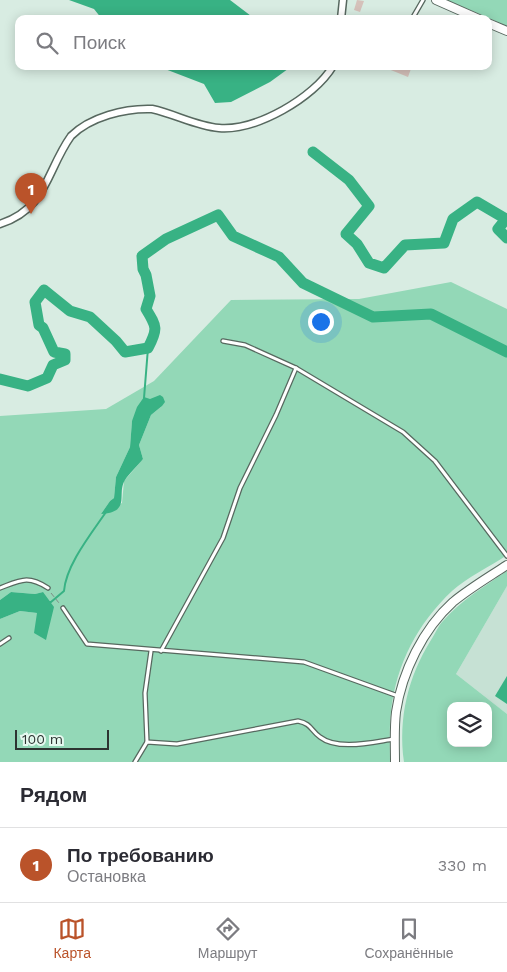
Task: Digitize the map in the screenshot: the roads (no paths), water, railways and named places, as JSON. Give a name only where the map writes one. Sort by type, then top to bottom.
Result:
[{"type":"street","points":[[341,15],[343,0]]},
{"type":"street","points":[[436,0],[470,15]]},
{"type":"street","points":[[492,25],[507,31]]},
{"type":"street","points":[[0,224],[21,215],[32,206],[66,143],[76,131],[84,126],[110,115],[143,109],[164,111],[217,128],[236,128],[257,122],[297,102],[317,88],[330,70]]},
{"type":"street","points":[[395,762],[396,714],[399,696],[412,661],[425,636],[438,618],[468,590],[507,565]]},
{"type":"lane","points":[[414,15],[423,0]]},
{"type":"lane","points":[[223,341],[245,345],[296,368],[403,432],[435,460],[507,556]]},
{"type":"lane","points":[[161,651],[223,538],[240,488],[276,415],[296,368]]},
{"type":"lane","points":[[0,588],[26,579],[37,581],[48,588]]},
{"type":"lane","points":[[62,608],[87,644],[151,651],[304,662],[399,696]]},
{"type":"lane","points":[[0,644],[9,638]]},
{"type":"lane","points":[[135,762],[147,742],[145,693],[151,651]]},
{"type":"lane","points":[[147,742],[177,744],[298,721],[307,723],[320,738],[336,743],[357,746],[395,738]]},
{"type":"waterway","points":[[313,152],[349,180],[369,206],[346,234],[357,244],[369,263],[384,268],[405,245],[444,243],[453,219],[477,202],[506,219],[498,229],[507,238]]},
{"type":"waterway","points":[[0,379],[28,386],[47,378],[53,365],[65,360],[65,354],[54,352],[43,328],[39,325],[35,302],[44,290],[70,311],[90,317],[125,352],[148,348],[155,328],[146,309],[150,296],[143,269],[142,256],[166,239],[218,215],[233,236],[279,257],[303,283],[373,317],[431,314],[507,352]]},
{"type":"waterway","points":[[144,398],[148,348]]},
{"type":"waterway","points":[[48,602],[51,602],[64,591],[74,560],[106,512]]},
{"type":"place","name":"По требованию","points":[[31,214]]}]
